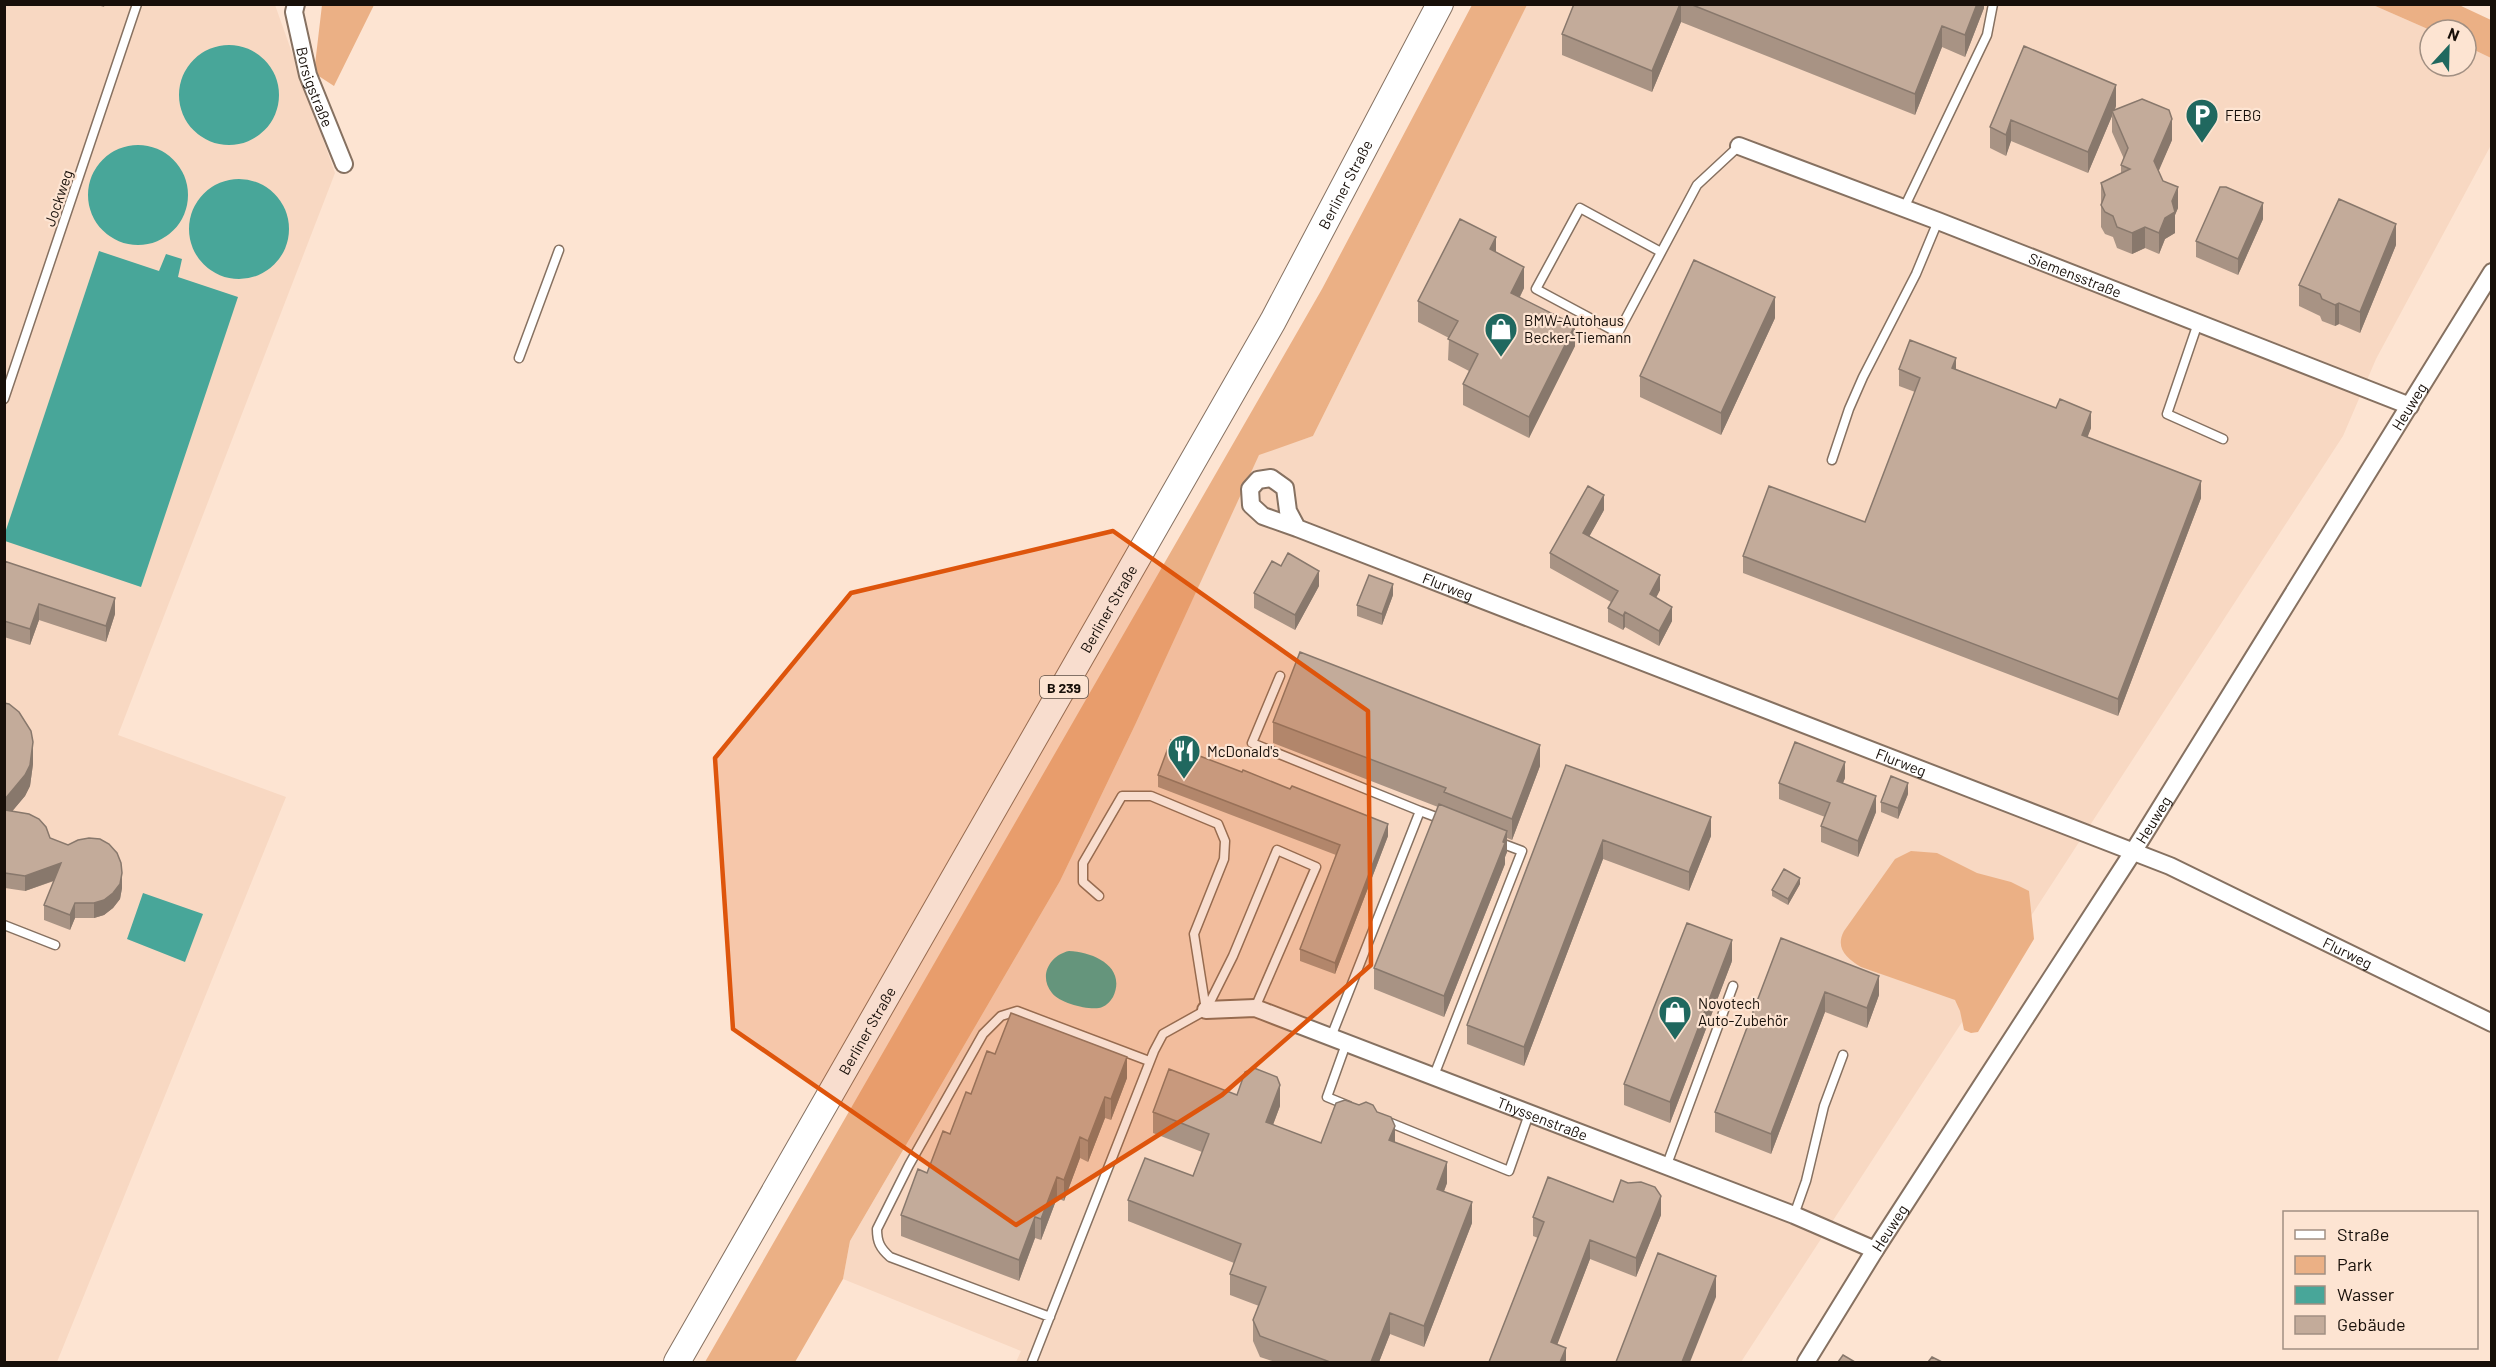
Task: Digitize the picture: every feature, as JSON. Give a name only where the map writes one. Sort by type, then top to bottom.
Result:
[{"type":"main road","name":"Berliner Straße","points":[[677,1362],[1273,321],[1440,4]]},
{"type":"street","name":"Borsigstraße","points":[[296,4],[294,12],[308,75],[344,164]]},
{"type":"street","name":"Siemensstraße","points":[[1739,146],[1938,221],[2410,406]]},
{"type":"street","name":"Heuweg","points":[[1806,1362],[1875,1250],[2133,852],[2492,272]]},
{"type":"street","name":"Flurweg","points":[[1297,528],[2170,866],[2492,1023]]},
{"type":"street","name":"Thyssenstraße","points":[[1206,1010],[1255,1008],[1794,1215],[1875,1250]]},
{"type":"lane","name":"Jockweg","points":[[4,399],[137,4]]},
{"type":"lane","points":[[1904,208],[1986,35],[1993,4]]},
{"type":"lane","points":[[1661,252],[1580,208],[1536,289],[1618,333],[1661,252],[1696,185],[1739,146]]},
{"type":"lane","points":[[1832,460],[1858,388],[1916,274],[1938,221]]},
{"type":"lane","points":[[519,358],[559,250]]},
{"type":"lane","points":[[2198,323],[2168,414],[2223,439]]},
{"type":"lane","points":[[1280,676],[1252,743],[1450,823]]},
{"type":"lane","points":[[1099,896],[1083,882],[1083,863],[1122,796],[1151,796],[1218,824],[1225,841],[1224,859],[1194,934],[1206,1010]]},
{"type":"lane","points":[[1359,1110],[1327,1097],[1339,1040],[1420,811]]},
{"type":"lane","points":[[1433,1078],[1522,851],[1491,839]]},
{"type":"lane","points":[[1032,1362],[1149,1061],[1163,1034],[1206,1010],[1233,956],[1277,850],[1316,867],[1255,1008]]},
{"type":"lane","points":[[4,925],[55,945]]},
{"type":"lane","points":[[1666,1167],[1733,986]]},
{"type":"lane","points":[[1050,1317],[890,1257],[881,1250],[877,1240],[877,1229],[909,1165],[983,1034],[1001,1016],[1017,1011],[1149,1061]]},
{"type":"lane","points":[[1794,1215],[1806,1181],[1824,1106],[1843,1055]]},
{"type":"lane","points":[[1380,1119],[1509,1171],[1529,1114]]},
{"type":"highlighted area","points":[[1113,531],[1368,711],[1371,965],[1222,1095],[1016,1225],[733,1029],[715,758],[851,593]]},
{"type":"shaded area","points":[[5,5],[275,5],[335,173],[118,735],[286,797],[57,1362],[5,1362]]},
{"type":"shaded area","points":[[1527,5],[2373,5],[2418,25],[2418,78],[2478,78],[2478,52],[2491,58],[2491,145],[2376,359],[2343,436],[1741,1362],[1016,1362],[1021,1351],[843,1279],[850,1241],[1060,881],[1135,725],[1259,454],[1313,436]]},
{"type":"green space","points":[[322,5],[374,5],[334,86],[314,73]]},
{"type":"green space","points":[[1472,5],[1527,5],[1313,436],[1259,455],[1135,725],[1060,881],[850,1241],[843,1279],[795,1362],[705,1362],[1322,289]]},
{"type":"green space","points":[[2373,5],[2459,5],[2491,20],[2491,58],[2478,52],[2478,18],[2418,18],[2418,25]]},
{"type":"green space","points":[[1911,851],[1937,853],[1977,873],[2011,882],[2029,891],[2034,939],[1978,1032],[1971,1033],[1964,1030],[1955,1000],[1861,967],[1847,956],[1841,947],[1844,931],[1895,859]]},
{"type":"water","points":[[229,45],[248,49],[264,60],[275,76],[279,95],[275,114],[264,130],[248,141],[229,145],[210,141],[194,130],[183,114],[179,95],[183,76],[194,60],[210,49]]},
{"type":"water","points":[[138,145],[157,149],[173,160],[184,176],[188,195],[184,214],[173,230],[157,241],[138,245],[119,241],[103,230],[92,214],[88,195],[92,176],[103,160],[119,149]]},
{"type":"water","points":[[239,179],[258,183],[274,194],[285,210],[289,229],[285,248],[274,264],[258,275],[239,279],[220,275],[204,264],[193,248],[189,229],[193,210],[204,194],[220,183]]},
{"type":"water","points":[[99,251],[159,271],[166,254],[182,259],[178,277],[238,297],[141,587],[5,541],[5,533]]},
{"type":"water","points":[[143,893],[203,914],[185,962],[127,939]]},
{"type":"water","points":[[1069,951],[1098,958],[1112,970],[1116,977],[1116,986],[1113,997],[1105,1005],[1094,1008],[1081,1007],[1067,1003],[1052,993],[1046,980],[1048,967],[1056,957]]},
{"type":"building","points":[[1574,4],[1680,4],[1652,71],[1562,34]]},
{"type":"building","points":[[1690,4],[1977,4],[1965,35],[1942,26],[1915,94]]},
{"type":"building","points":[[2024,46],[2116,85],[2088,152],[2011,120],[2006,135],[1990,127]]},
{"type":"building","points":[[2142,99],[2169,110],[2172,119],[2154,161],[2163,181],[2178,187],[2172,201],[2175,212],[2165,218],[2159,233],[2145,227],[2132,233],[2117,227],[2113,216],[2105,212],[2101,205],[2105,195],[2101,183],[2130,169],[2121,165],[2128,148],[2112,111]]},
{"type":"building","points":[[2220,187],[2226,187],[2263,203],[2238,259],[2196,241]]},
{"type":"building","points":[[2339,199],[2396,224],[2360,312],[2339,303],[2335,305],[2322,299],[2320,294],[2299,285]]},
{"type":"building","points":[[1460,219],[1496,237],[1490,249],[1524,267],[1511,293],[1575,325],[1529,417],[1463,384],[1478,354],[1448,339],[1458,321],[1418,301]]},
{"type":"building","points":[[1694,260],[1775,297],[1721,413],[1640,376]]},
{"type":"building","points":[[1910,340],[1956,358],[1952,368],[2056,408],[2060,399],[2091,412],[2082,435],[2201,481],[2118,699],[1743,556],[1769,486],[1865,522],[1920,378],[1899,369]]},
{"type":"building","points":[[1588,486],[1604,495],[1583,533],[1660,575],[1650,594],[1672,607],[1659,631],[1625,612],[1623,616],[1608,608],[1618,591],[1550,553]]},
{"type":"building","points":[[1288,553],[1319,571],[1295,615],[1254,593],[1272,561],[1281,566]]},
{"type":"building","points":[[4,561],[115,598],[106,626],[39,604],[30,629],[4,621]]},
{"type":"building","points":[[1369,575],[1393,584],[1382,614],[1357,605]]},
{"type":"building","points":[[1300,652],[1540,745],[1512,819],[1444,792],[1446,788],[1273,722]]},
{"type":"building","points":[[4,703],[19,712],[31,731],[33,742],[30,765],[25,775],[5,799]]},
{"type":"building","points":[[1171,740],[1191,748],[1189,752],[1290,789],[1292,786],[1388,824],[1335,963],[1300,949],[1340,845],[1158,775]]},
{"type":"building","points":[[1795,742],[1845,762],[1837,781],[1876,796],[1858,841],[1821,826],[1830,803],[1779,783]]},
{"type":"building","points":[[1566,765],[1711,817],[1689,872],[1603,840],[1524,1047],[1467,1025]]},
{"type":"building","points":[[1891,776],[1908,783],[1898,808],[1881,802]]},
{"type":"building","points":[[1439,804],[1507,831],[1503,842],[1505,843],[1444,996],[1374,968]]},
{"type":"building","points":[[5,810],[29,814],[39,819],[46,827],[50,838],[68,845],[89,838],[100,839],[109,844],[117,853],[121,863],[120,884],[104,900],[94,903],[75,903],[70,915],[44,905],[61,863],[25,876],[5,873]]},
{"type":"building","points":[[1784,869],[1800,878],[1788,899],[1772,890]]},
{"type":"building","points":[[1687,923],[1732,940],[1670,1102],[1624,1084]]},
{"type":"building","points":[[1781,938],[1879,976],[1867,1008],[1825,992],[1771,1134],[1715,1112]]},
{"type":"building","points":[[1011,1013],[1127,1057],[1111,1099],[1105,1097],[1088,1141],[1080,1137],[1064,1180],[1057,1177],[1041,1219],[1035,1217],[1019,1260],[901,1215],[918,1169],[927,1173],[943,1131],[950,1134],[966,1092],[971,1094],[987,1051],[995,1054]]},
{"type":"building","points":[[1254,1068],[1277,1077],[1280,1085],[1266,1122],[1321,1143],[1336,1103],[1345,1100],[1359,1105],[1366,1102],[1373,1105],[1377,1112],[1391,1117],[1395,1126],[1389,1140],[1447,1162],[1437,1189],[1472,1202],[1424,1326],[1390,1313],[1371,1362],[1330,1362],[1260,1336],[1253,1320],[1266,1287],[1230,1274],[1241,1244],[1128,1200],[1145,1158],[1193,1176],[1209,1134],[1153,1112],[1169,1069],[1237,1095],[1245,1072]]},
{"type":"building","points":[[1548,1177],[1613,1202],[1621,1180],[1628,1183],[1641,1182],[1655,1187],[1661,1196],[1636,1258],[1590,1240],[1551,1342],[1566,1348],[1560,1362],[1489,1362],[1544,1222],[1533,1217]]},
{"type":"building","points":[[1658,1253],[1716,1276],[1682,1362],[1616,1362]]},
{"type":"building","points":[[1843,1355],[1855,1362],[1838,1362]]},
{"type":"building","points":[[1932,1357],[1942,1362],[1928,1362]]},
{"type":"place","name":"FEBG","points":[[2202,144]]},
{"type":"place","name":"BMW-Autohaus Becker-Tiemann","points":[[1501,358]]},
{"type":"place","name":"McDonald's","points":[[1184,780]]},
{"type":"place","name":"Novotech Auto-Zubehör","points":[[1675,1041]]}]
